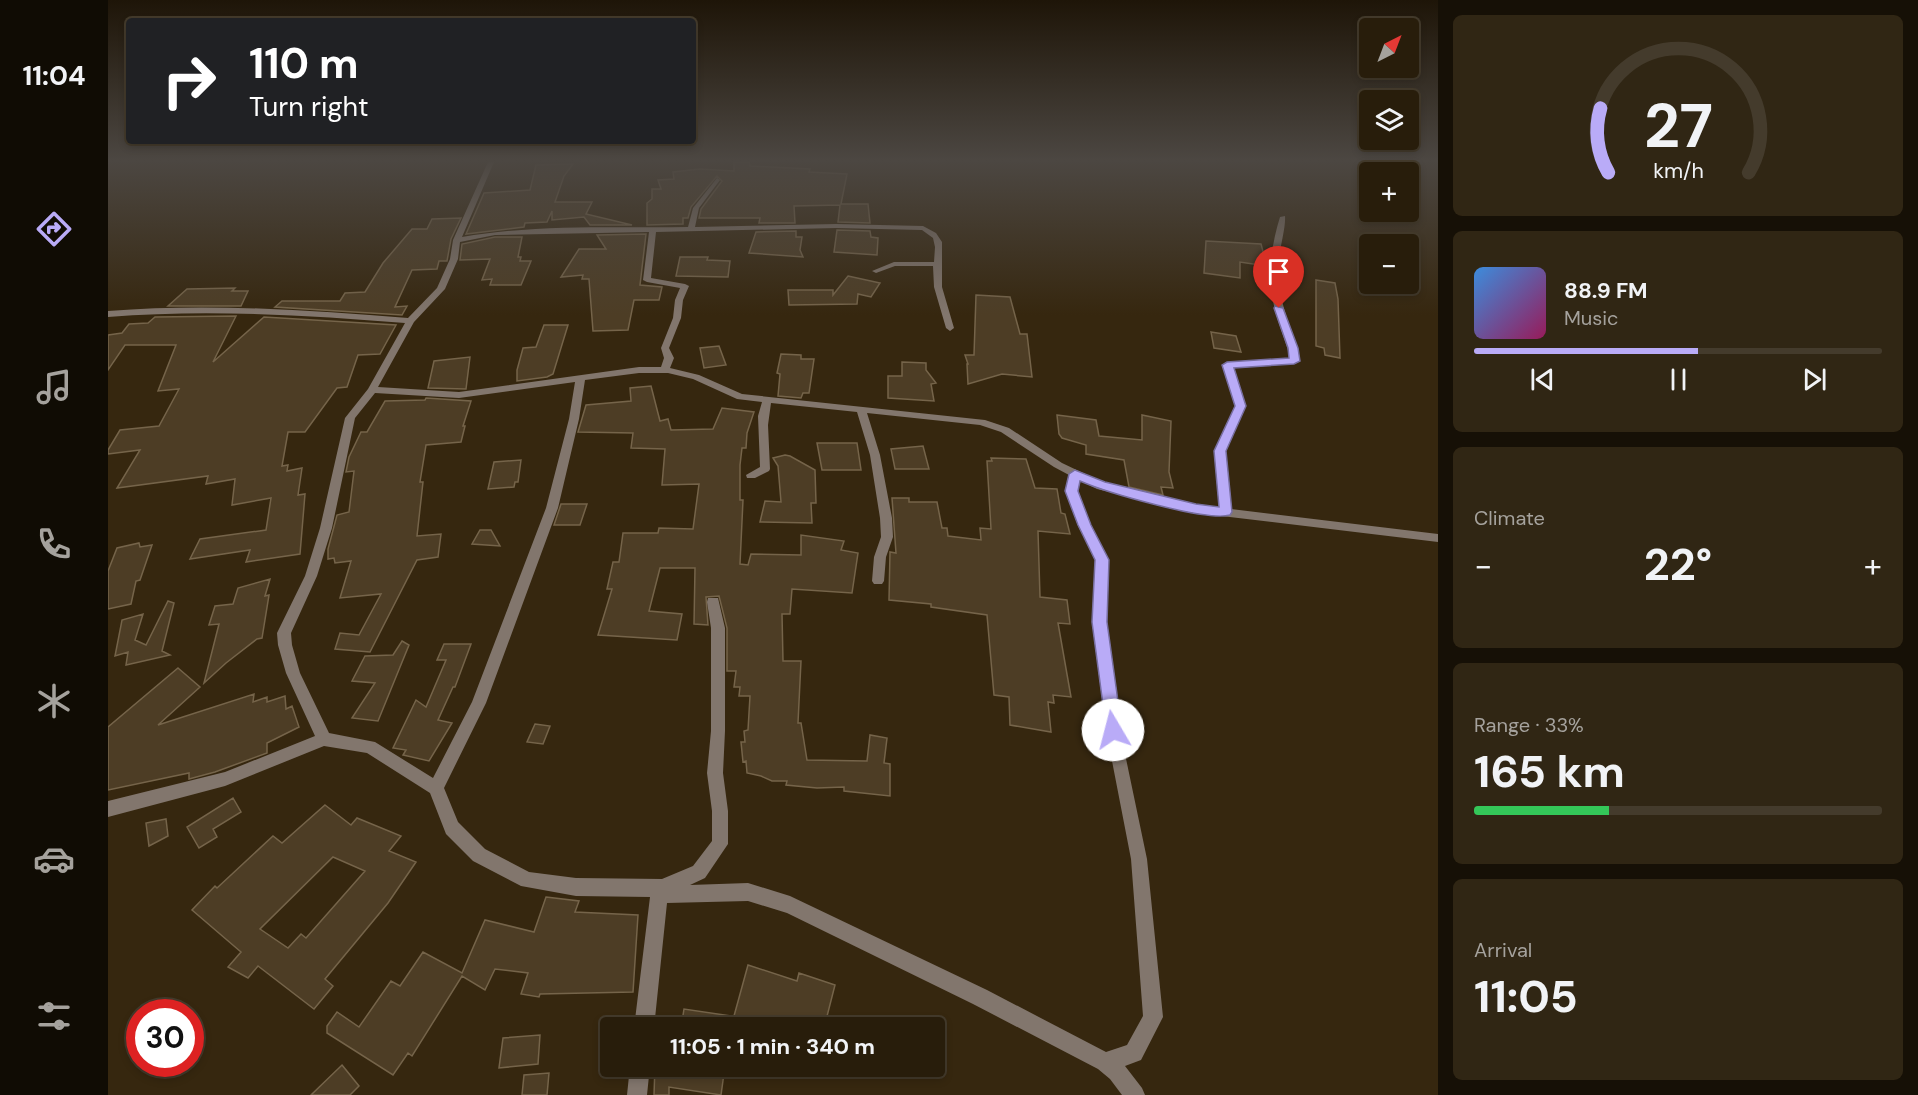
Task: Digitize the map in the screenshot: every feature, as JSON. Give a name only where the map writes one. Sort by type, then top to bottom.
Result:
[{"type":"street","points":[[324,739],[290,663],[284,643],[284,633],[311,576],[326,528],[350,418],[372,390],[410,321],[441,290],[454,260],[457,240],[470,213]]},
{"type":"street","points":[[691,227],[695,213]]},
{"type":"street","points":[[1226,512],[1220,451],[1240,406],[1227,365],[1294,361],[1293,348],[1279,308],[1273,262],[1274,248],[1283,217]]},
{"type":"street","points":[[457,240],[495,233],[691,227],[923,228],[934,232],[937,236],[938,287],[950,328]]},
{"type":"street","points":[[653,228],[646,280],[685,286],[679,300],[677,318],[665,348],[669,358],[665,370]]},
{"type":"street","points":[[876,271],[894,264],[937,264]]},
{"type":"street","points":[[108,314],[157,310],[336,315],[410,321]]},
{"type":"street","points":[[372,390],[459,395],[639,370],[665,370],[696,377],[740,397],[981,422],[1005,430],[1075,474],[1101,486],[1196,509],[1438,538]]},
{"type":"street","points":[[436,788],[479,703],[552,508],[574,419],[580,380]]},
{"type":"street","points":[[751,475],[765,469],[767,456],[762,410],[768,399]]},
{"type":"street","points":[[861,410],[875,455],[886,518],[887,537],[880,557],[878,581]]},
{"type":"street","points":[[1075,474],[1072,491],[1084,525],[1102,560],[1099,622],[1113,730],[1139,859],[1153,1017],[1134,1053],[1105,1062]]},
{"type":"street","points":[[660,891],[699,872],[720,844],[720,811],[715,773],[718,731],[718,628],[713,602]]},
{"type":"street","points":[[108,809],[225,779],[324,739],[370,747],[436,788],[452,828],[478,855],[527,880],[576,887],[748,892],[790,905],[980,997],[1105,1062],[1132,1093]]},
{"type":"street","points":[[645,1017],[660,891]]},
{"type":"street","points":[[637,1095],[639,1077]]},
{"type":"building","points":[[475,213],[551,213],[547,222],[525,223],[524,227],[466,234]]},
{"type":"building","points":[[552,213],[586,213],[632,225],[590,225],[584,217],[552,220]]},
{"type":"building","points":[[647,213],[689,213],[688,218],[683,218],[683,224],[647,225]]},
{"type":"building","points":[[700,213],[794,213],[795,223],[759,223],[760,218],[699,218]]},
{"type":"building","points":[[839,213],[869,213],[870,223],[838,222]]},
{"type":"building","points":[[461,218],[451,239],[447,261],[439,261],[437,269],[412,270],[395,307],[407,306],[402,315],[275,307],[282,301],[340,301],[345,293],[365,292],[383,263],[412,229],[427,229],[432,219]]},
{"type":"building","points":[[837,230],[870,231],[871,237],[878,238],[877,255],[834,252]]},
{"type":"building","points":[[796,231],[796,237],[802,237],[800,250],[803,257],[749,253],[756,232]]},
{"type":"building","points":[[646,234],[640,285],[662,287],[659,300],[634,300],[628,330],[593,331],[589,279],[582,279],[583,275],[561,277],[579,249],[606,249],[597,235]]},
{"type":"building","points":[[495,237],[522,237],[518,257],[521,257],[520,261],[531,261],[521,285],[490,285],[492,279],[482,280],[490,259],[460,260],[462,244]]},
{"type":"building","points":[[1206,241],[1261,244],[1267,266],[1240,262],[1240,278],[1204,273]]},
{"type":"building","points":[[680,257],[708,257],[707,260],[730,261],[728,277],[676,276]]},
{"type":"building","points":[[848,276],[880,283],[871,297],[858,294],[857,304],[789,305],[788,290],[833,290],[833,295]]},
{"type":"building","points":[[1316,280],[1335,283],[1338,299],[1340,358],[1325,355],[1324,348],[1316,346]]},
{"type":"building","points":[[235,288],[232,291],[248,291],[241,306],[168,306],[187,289]]},
{"type":"building","points":[[976,295],[1010,297],[1020,334],[1027,334],[1032,377],[1002,374],[968,384],[968,364],[965,355],[974,355]]},
{"type":"building","points":[[236,316],[213,362],[264,317],[396,325],[380,354],[358,355],[347,387],[337,388],[305,432],[288,432],[282,466],[288,465],[287,471],[302,468],[298,495],[305,494],[300,554],[246,562],[250,550],[190,559],[200,539],[266,530],[271,498],[232,505],[235,479],[206,484],[208,476],[117,488],[140,450],[108,454],[120,430],[159,426],[179,389],[158,391],[176,345],[125,345],[108,370],[108,335],[122,333],[129,324],[148,323],[155,317]]},
{"type":"building","points":[[544,325],[568,325],[553,374],[517,381],[517,370],[523,348],[536,347]]},
{"type":"building","points":[[1211,332],[1236,336],[1241,352],[1214,348]]},
{"type":"building","points":[[719,346],[726,365],[704,368],[700,348]]},
{"type":"building","points":[[781,354],[801,355],[801,359],[814,359],[809,393],[803,393],[801,398],[778,396],[780,374],[777,373]]},
{"type":"building","points":[[470,357],[466,389],[428,388],[434,361]]},
{"type":"building","points":[[902,362],[926,363],[926,370],[936,383],[931,384],[934,401],[888,398],[888,376],[902,376]]},
{"type":"building","points":[[651,386],[660,421],[668,419],[671,430],[713,429],[722,408],[754,412],[747,433],[746,448],[742,448],[740,465],[740,500],[743,500],[740,564],[748,565],[751,554],[801,555],[801,535],[844,541],[841,550],[858,553],[852,593],[792,589],[790,614],[782,614],[783,661],[801,661],[798,723],[801,723],[807,760],[867,761],[870,735],[887,738],[884,763],[890,764],[890,796],[844,791],[844,787],[817,788],[786,785],[787,781],[772,781],[747,773],[746,761],[743,762],[741,742],[745,742],[744,731],[748,730],[750,696],[739,696],[740,687],[734,687],[736,671],[727,671],[727,628],[719,596],[706,597],[708,625],[694,624],[695,568],[660,568],[649,611],[682,614],[677,640],[598,635],[612,589],[607,589],[613,562],[619,562],[623,533],[658,533],[659,528],[693,529],[699,484],[662,485],[665,449],[631,448],[633,433],[578,432],[586,405],[631,401],[630,388]]},
{"type":"building","points":[[426,398],[471,401],[463,426],[465,426],[461,442],[426,445],[420,482],[423,482],[417,536],[441,534],[438,557],[417,560],[370,652],[335,649],[340,633],[359,635],[381,594],[340,598],[351,561],[335,563],[334,558],[328,559],[328,549],[337,515],[349,512],[354,471],[346,472],[349,457],[361,432],[367,432],[385,401],[425,400]]},
{"type":"building","points":[[1057,415],[1096,420],[1099,436],[1142,440],[1142,415],[1171,421],[1169,472],[1173,488],[1161,487],[1163,495],[1129,487],[1124,460],[1086,454],[1086,445],[1062,438],[1059,434]]},
{"type":"building","points":[[817,443],[857,443],[861,470],[822,470]]},
{"type":"building","points":[[923,446],[929,469],[895,469],[891,449]]},
{"type":"building","points":[[785,455],[815,470],[816,503],[811,503],[812,523],[760,522],[765,501],[781,502],[778,466],[773,458]]},
{"type":"building","points":[[991,458],[1026,459],[1035,488],[1057,489],[1061,513],[1065,514],[1070,534],[1038,531],[1040,597],[1067,600],[1070,624],[1058,623],[1071,697],[1053,695],[1054,703],[1048,702],[1051,732],[1010,725],[1009,697],[994,695],[987,615],[931,607],[931,604],[889,600],[890,552],[896,553],[892,498],[909,498],[909,502],[937,502],[942,528],[947,528],[948,536],[981,540],[980,528],[991,529],[987,461],[992,461]]},
{"type":"building","points":[[521,460],[518,482],[515,482],[514,487],[488,489],[494,462]]},
{"type":"building","points":[[561,504],[587,504],[580,525],[554,525]]},
{"type":"building","points":[[480,530],[491,530],[500,546],[472,544]]},
{"type":"building","points":[[139,543],[140,547],[152,545],[140,580],[136,581],[131,604],[108,609],[108,571],[117,548]]},
{"type":"building","points":[[270,579],[265,596],[269,595],[262,638],[257,639],[226,663],[204,683],[219,624],[209,625],[215,606],[233,604],[238,588]]},
{"type":"building","points":[[168,601],[174,603],[162,651],[170,655],[126,665],[128,652],[115,656],[122,620],[143,614],[135,640],[146,645]]},
{"type":"building","points":[[402,641],[409,645],[378,721],[352,718],[375,683],[352,681],[365,656],[393,655]]},
{"type":"building","points":[[444,644],[471,644],[455,687],[438,720],[452,723],[429,761],[403,755],[406,750],[393,748],[416,700],[426,707],[446,660],[437,660]]},
{"type":"building","points":[[178,668],[200,687],[158,725],[254,694],[253,702],[267,697],[267,702],[285,696],[286,709],[292,706],[299,727],[267,743],[267,753],[215,772],[189,779],[189,773],[108,790],[108,727]]},
{"type":"building","points":[[535,724],[550,726],[543,744],[527,742]]},
{"type":"building","points":[[233,798],[241,812],[213,829],[217,837],[199,848],[187,827]]},
{"type":"building","points":[[325,805],[351,825],[357,818],[401,836],[389,851],[416,862],[388,903],[325,979],[333,986],[314,1009],[258,966],[248,978],[228,967],[241,952],[192,910],[215,886],[217,888],[273,836],[282,843]],"holes":[[[333,857],[365,871],[306,938],[301,934],[288,948],[260,929]]]},
{"type":"building","points":[[166,819],[168,836],[149,846],[146,823]]},
{"type":"building","points":[[546,897],[579,901],[575,912],[638,915],[633,992],[540,994],[539,997],[521,994],[528,973],[495,969],[485,990],[462,976],[412,1056],[408,1053],[393,1075],[327,1033],[327,1026],[337,1012],[359,1027],[391,981],[400,986],[423,952],[462,973],[485,920],[534,932]]},
{"type":"building","points":[[748,965],[797,981],[799,973],[835,985],[827,1017],[734,1016]]},
{"type":"building","points":[[684,1009],[738,1017],[683,1017]]},
{"type":"building","points":[[540,1035],[538,1064],[499,1068],[503,1038]]},
{"type":"building","points":[[342,1065],[359,1086],[350,1095],[311,1095]]},
{"type":"building","points":[[549,1073],[547,1095],[522,1095],[524,1075]]},
{"type":"building","points":[[655,1077],[723,1077],[721,1095],[669,1087],[669,1095],[654,1095]]},
{"type":"route","points":[[1113,730],[1099,622],[1102,560],[1084,525],[1072,491],[1075,474],[1101,486],[1196,509],[1226,512],[1220,451],[1240,406],[1227,365],[1294,361],[1293,348],[1279,308]]}]
